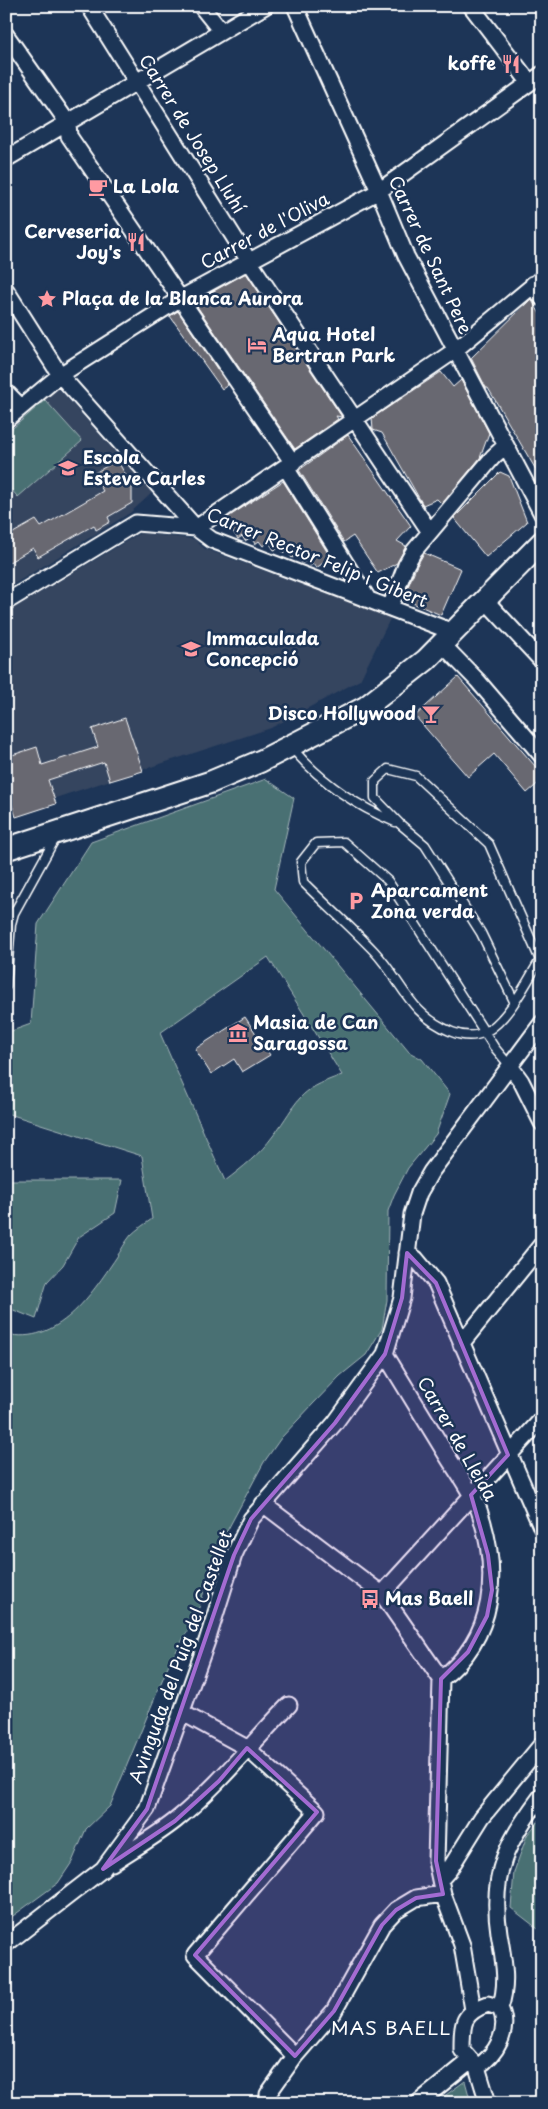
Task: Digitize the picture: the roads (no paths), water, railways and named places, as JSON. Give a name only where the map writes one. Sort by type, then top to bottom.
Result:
[{"type":"main road","points":[[6,849],[211,782],[291,747],[366,707],[388,692],[448,638],[542,542]]},
{"type":"main road","points":[[6,836],[181,779],[265,744],[349,701],[448,638]]},
{"type":"street","name":"Carrer de Josep Lluhí","points":[[89,6],[249,261],[430,532]]},
{"type":"street","points":[[201,6],[221,32]]},
{"type":"street","points":[[6,159],[68,130],[138,82],[265,6]]},
{"type":"street","name":"Carrer de Sant Pere","points":[[294,6],[379,191],[406,256],[454,351],[542,514]]},
{"type":"street","points":[[471,6],[536,78]]},
{"type":"street","points":[[6,35],[181,298],[289,466],[368,599]]},
{"type":"street","name":"Carrer de l'Oliva","points":[[6,420],[60,375],[181,298],[379,191],[536,78]]},
{"type":"street","points":[[6,290],[60,375],[196,528],[454,351],[538,281],[542,298]]},
{"type":"street","points":[[6,392],[21,407]]},
{"type":"street","points":[[390,608],[410,558],[493,457],[505,446]]},
{"type":"street","name":"Carrer Rector Felip i Gibert","points":[[6,602],[136,523],[196,528],[212,540],[390,608],[448,638]]},
{"type":"street","points":[[486,601],[542,661]]},
{"type":"street","points":[[448,638],[477,680],[542,756]]},
{"type":"street","name":"Avinguda del Puig del Castellet","points":[[6,1944],[103,1869],[147,1809],[217,1614],[234,1555],[251,1519],[335,1422],[385,1354],[402,1298],[412,1214],[422,1188],[431,1172],[542,1023]]},
{"type":"street","points":[[510,1066],[521,1081],[542,1123]]},
{"type":"street","points":[[461,1344],[542,1244]]},
{"type":"street","points":[[407,1253],[416,1259],[436,1283],[508,1455],[542,1529]]},
{"type":"street","name":"Carrer de Lleida","points":[[385,1354],[471,1495],[478,1509],[486,1537],[492,1590],[490,1603],[480,1631],[468,1652],[457,1667],[441,1679]]},
{"type":"street","points":[[382,1594],[542,1420]]},
{"type":"street","points":[[263,1504],[382,1594],[441,1679],[436,1861],[442,1887],[462,1945],[473,2010]]},
{"type":"street","points":[[103,1869],[175,1820],[219,1781],[247,1748],[289,1705]]},
{"type":"street","points":[[181,1712],[247,1748],[317,1812],[195,1955],[295,2056]]},
{"type":"street","points":[[268,2094],[295,2056],[334,2011],[382,1925],[396,1910],[416,1898],[442,1887],[449,1870],[482,1817],[542,1744]]},
{"type":"street","points":[[418,2103],[474,2063],[490,2058],[500,2042],[506,2021],[500,2008],[505,1991],[497,1909],[501,1864],[510,1842],[542,1795]]},
{"type":"street","points":[[488,2103],[474,2063],[462,2050],[462,2031],[466,2017],[473,2010],[488,2004],[500,2008]]},
{"type":"lane","points":[[291,747],[319,776],[372,812],[400,824]]},
{"type":"lane","points":[[510,1066],[485,1032],[388,881],[344,842],[316,843],[301,862],[303,882],[375,952],[411,1002],[434,1024],[463,1037],[485,1032],[497,1022],[514,1001],[540,960],[489,844],[416,776],[388,769],[375,781],[375,798],[400,824],[425,845],[481,933],[514,1001]]},
{"type":"lane","points":[[6,986],[14,913],[60,832]]},
{"type":"place","name":"koffe","points":[[511,64]]},
{"type":"place","name":"La Lola","points":[[98,187]]},
{"type":"place","name":"Cerveseria Joy's","points":[[136,242]]},
{"type":"place","name":"Plaça de la Blanca Aurora","points":[[47,299]]},
{"type":"place","name":"Aqua Hotel Bertran Park","points":[[257,345]]},
{"type":"place","name":"Escola Esteve Carles","points":[[68,468]]},
{"type":"place","name":"Immaculada Concepció","points":[[191,649]]},
{"type":"place","name":"Disco Hollywood","points":[[431,714]]},
{"type":"place","name":"Aparcament Zona verda","points":[[356,901]]},
{"type":"place","name":"Masia de Can Saragossa","points":[[238,1033]]},
{"type":"place","name":"Mas Baell","points":[[370,1599]]},
{"type":"district","name":"MAS BAELL","points":[[391,2028]]}]
